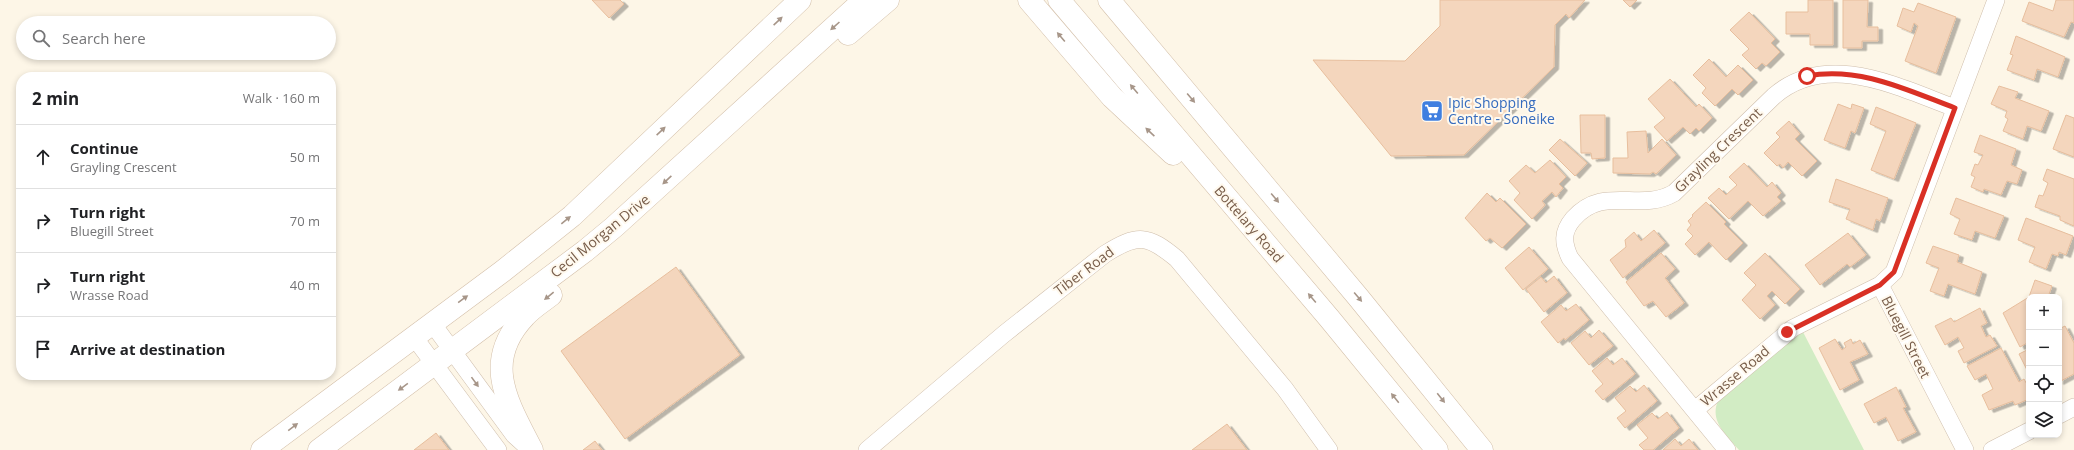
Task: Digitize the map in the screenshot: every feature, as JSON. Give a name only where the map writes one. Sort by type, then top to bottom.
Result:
[{"type":"main road","points":[[262,450],[414,337],[572,216],[800,0]]},
{"type":"main road","name":"Cecil Morgan Drive","points":[[319,450],[453,351],[614,227],[683,166],[864,0]]},
{"type":"main road","points":[[683,166],[733,132],[888,0]]},
{"type":"main road","points":[[1029,0],[1112,96],[1249,226]]},
{"type":"main road","name":"Bottelary Road","points":[[1059,0],[1249,226],[1339,330],[1437,450]]},
{"type":"main road","points":[[1109,0],[1358,296],[1482,450]]},
{"type":"main road","points":[[1122,0],[1166,68]]},
{"type":"main road","points":[[531,450],[513,414],[501,375],[501,359],[506,343],[525,316],[572,278],[614,227]]},
{"type":"street","name":"Bluegill Street","points":[[1965,450],[1880,285],[1894,272],[1996,0]]},
{"type":"street","name":"Grayling Crescent","points":[[1727,450],[1570,258],[1564,240],[1568,224],[1583,208],[1605,200],[1655,200],[1674,193],[1784,86],[1807,76],[1817,74],[1868,77],[1955,108]]},
{"type":"street","name":"Tiber Road","points":[[867,450],[1004,334],[1105,254],[1123,242],[1143,240],[1160,245],[1178,259],[1285,389],[1329,450]]},
{"type":"street","name":"Wrasse Road","points":[[1694,410],[1793,328],[1880,285]]},
{"type":"street","points":[[432,323],[514,435],[531,450]]},
{"type":"street","points":[[414,337],[498,450]]},
{"type":"street","points":[[2062,413],[2074,407]]},
{"type":"street","points":[[1992,450],[2026,433]]},
{"type":"green space","points":[[1803,332],[1864,450],[1739,450],[1725,434],[1718,422],[1716,408],[1718,401],[1795,336]]},
{"type":"building","points":[[592,0],[620,0],[624,4],[609,18]]},
{"type":"building","name":"Ipic Shopping Centre - Soneike","points":[[1440,0],[1585,0],[1569,18],[1566,14],[1555,25],[1554,67],[1464,155],[1391,156],[1313,60],[1405,61],[1440,26]]},
{"type":"building","points":[[1623,0],[1637,0],[1630,7]]},
{"type":"building","points":[[1808,0],[1833,0],[1833,45],[1810,45],[1810,34],[1786,34],[1786,12],[1808,12]]},
{"type":"building","points":[[1843,0],[1868,0],[1867,27],[1878,27],[1878,41],[1862,41],[1862,48],[1843,48]]},
{"type":"building","points":[[2056,0],[2074,0],[2074,23],[2071,22],[2064,37],[2022,21],[2029,2],[2053,11]]},
{"type":"building","points":[[1918,3],[1956,17],[1936,73],[1905,61],[1918,26],[1914,23],[1911,32],[1897,26],[1903,8],[1914,12]]},
{"type":"building","points":[[1749,12],[1775,39],[1771,43],[1780,52],[1766,66],[1762,63],[1756,69],[1742,55],[1749,49],[1730,30]]},
{"type":"building","points":[[2016,36],[2065,57],[2058,77],[2037,69],[2034,80],[2007,70],[2013,55],[2010,54]]},
{"type":"building","points":[[1709,59],[1726,77],[1738,65],[1753,80],[1738,95],[1732,89],[1715,106],[1702,93],[1706,88],[1693,75]]},
{"type":"building","points":[[1670,79],[1696,107],[1699,104],[1712,118],[1699,131],[1696,128],[1690,134],[1683,127],[1667,141],[1654,127],[1665,118],[1648,99]]},
{"type":"building","points":[[1999,86],[2018,92],[2015,98],[2049,111],[2041,131],[2027,126],[2023,139],[2003,131],[2008,119],[2005,117],[2007,111],[1991,104]]},
{"type":"building","points":[[1838,104],[1851,109],[1852,104],[1864,108],[1855,133],[1851,131],[1845,148],[1824,140]]},
{"type":"building","points":[[1876,107],[1916,123],[1894,179],[1871,170],[1886,131],[1870,124]]},
{"type":"building","points":[[1580,115],[1605,115],[1605,158],[1592,159],[1591,153],[1581,153]]},
{"type":"building","points":[[2066,115],[2074,118],[2074,157],[2053,149]]},
{"type":"building","points":[[1789,121],[1800,134],[1795,139],[1817,161],[1802,176],[1788,162],[1783,168],[1780,164],[1777,166],[1764,153],[1780,137],[1776,133]]},
{"type":"building","points":[[1646,131],[1648,153],[1662,139],[1676,155],[1656,174],[1653,172],[1650,174],[1613,173],[1613,158],[1628,158],[1627,132]]},
{"type":"building","points":[[1980,135],[2016,149],[2011,165],[2022,170],[2017,184],[2007,181],[2001,195],[1984,189],[1983,192],[1971,187],[1975,177],[1971,175],[1975,164],[1978,165],[1983,155],[1974,152]]},
{"type":"building","points":[[1560,139],[1587,163],[1575,176],[1549,150]]},
{"type":"building","points":[[1550,160],[1566,177],[1559,184],[1563,188],[1556,197],[1552,192],[1542,201],[1545,205],[1532,219],[1514,200],[1520,193],[1509,181],[1526,165],[1535,173]]},
{"type":"building","points":[[1744,163],[1767,187],[1772,182],[1781,193],[1777,197],[1781,201],[1763,216],[1748,201],[1729,219],[1708,198],[1719,188],[1726,195],[1737,185],[1729,177]]},
{"type":"building","points":[[2047,169],[2074,179],[2074,226],[2060,220],[2060,216],[2035,207],[2039,195],[2043,196],[2048,183],[2043,180]]},
{"type":"building","points":[[1836,179],[1888,198],[1880,221],[1876,219],[1873,230],[1846,219],[1850,209],[1829,202]]},
{"type":"building","points":[[1487,193],[1496,202],[1500,198],[1526,224],[1502,248],[1490,238],[1486,241],[1465,218]]},
{"type":"building","points":[[1956,198],[2004,216],[1995,238],[1975,231],[1972,240],[1954,234],[1960,219],[1950,214]]},
{"type":"building","points":[[1706,202],[1726,222],[1724,224],[1743,243],[1726,260],[1709,242],[1695,255],[1685,244],[1693,236],[1687,230],[1691,225],[1688,221],[1693,216],[1692,215]]},
{"type":"building","points":[[2026,218],[2073,236],[2066,255],[2059,252],[2058,256],[2052,254],[2046,269],[2029,262],[2035,247],[2018,240]]},
{"type":"building","points":[[1654,230],[1665,243],[1623,278],[1610,260],[1626,247],[1625,240],[1634,232],[1641,241]]},
{"type":"building","points":[[1848,233],[1866,255],[1850,267],[1847,264],[1820,285],[1805,265]]},
{"type":"building","points":[[1933,246],[1959,255],[1957,262],[1982,272],[1975,294],[1948,284],[1944,296],[1930,291],[1939,268],[1926,263]]},
{"type":"building","points":[[1529,247],[1548,269],[1523,290],[1505,268]]},
{"type":"building","points":[[1661,253],[1675,269],[1665,278],[1684,303],[1666,317],[1653,301],[1644,306],[1626,282]]},
{"type":"building","points":[[1765,253],[1800,289],[1785,304],[1772,291],[1767,296],[1775,305],[1760,319],[1742,300],[1756,285],[1744,273]]},
{"type":"building","points":[[676,267],[740,355],[625,439],[561,351]]},
{"type":"building","points":[[1554,276],[1567,293],[1544,312],[1526,289],[1541,277],[1546,283]]},
{"type":"building","points":[[2035,280],[2052,286],[2049,294],[2030,294]]},
{"type":"building","points":[[2026,299],[2026,344],[2020,347],[2003,313]]},
{"type":"building","points":[[1576,304],[1589,320],[1565,340],[1564,338],[1558,343],[1541,322],[1561,305],[1566,311]]},
{"type":"building","points":[[1980,308],[1987,323],[1981,326],[1986,337],[1990,335],[1997,346],[1964,363],[1958,351],[1964,348],[1958,337],[1945,345],[1935,326],[1951,318],[1954,322]]},
{"type":"building","points":[[2065,326],[2074,343],[2074,374],[2062,380],[2062,330],[2062,328]]},
{"type":"building","points":[[1599,330],[1613,346],[1589,365],[1571,343],[1585,331],[1591,338]]},
{"type":"building","points":[[1835,339],[1842,350],[1846,347],[1844,343],[1851,339],[1853,344],[1860,340],[1868,354],[1850,362],[1859,380],[1840,390],[1819,348]]},
{"type":"building","points":[[2001,348],[2019,382],[2024,379],[2026,383],[2026,400],[2015,405],[2013,401],[1989,410],[1982,395],[1993,389],[1986,374],[1975,380],[1967,366]]},
{"type":"building","points":[[2026,350],[2026,368],[2019,354]]},
{"type":"building","points":[[1607,358],[1613,365],[1622,358],[1635,374],[1603,400],[1595,391],[1603,384],[1592,371]]},
{"type":"building","points":[[1644,385],[1657,401],[1625,428],[1617,418],[1626,411],[1615,398],[1630,386],[1636,392]]},
{"type":"building","points":[[1896,387],[1906,407],[1903,408],[1916,432],[1898,441],[1886,417],[1874,423],[1864,404]]},
{"type":"building","points":[[1667,412],[1679,428],[1653,450],[1644,450],[1639,445],[1648,438],[1637,425],[1652,413],[1658,419]]},
{"type":"building","points":[[1227,424],[1247,450],[1192,450]]},
{"type":"building","points":[[436,433],[449,450],[414,450]]},
{"type":"building","points":[[1675,439],[1681,446],[1689,439],[1698,450],[1663,450]]},
{"type":"building","points":[[595,441],[602,450],[583,450]]},
{"type":"place","name":"Ipic Shopping Centre - Soneike","points":[[1432,111]]},
{"type":"route","points":[[1787,332],[1804,322],[1884,283],[1894,272],[1955,108],[1884,81],[1868,77],[1817,74],[1807,76]]}]
